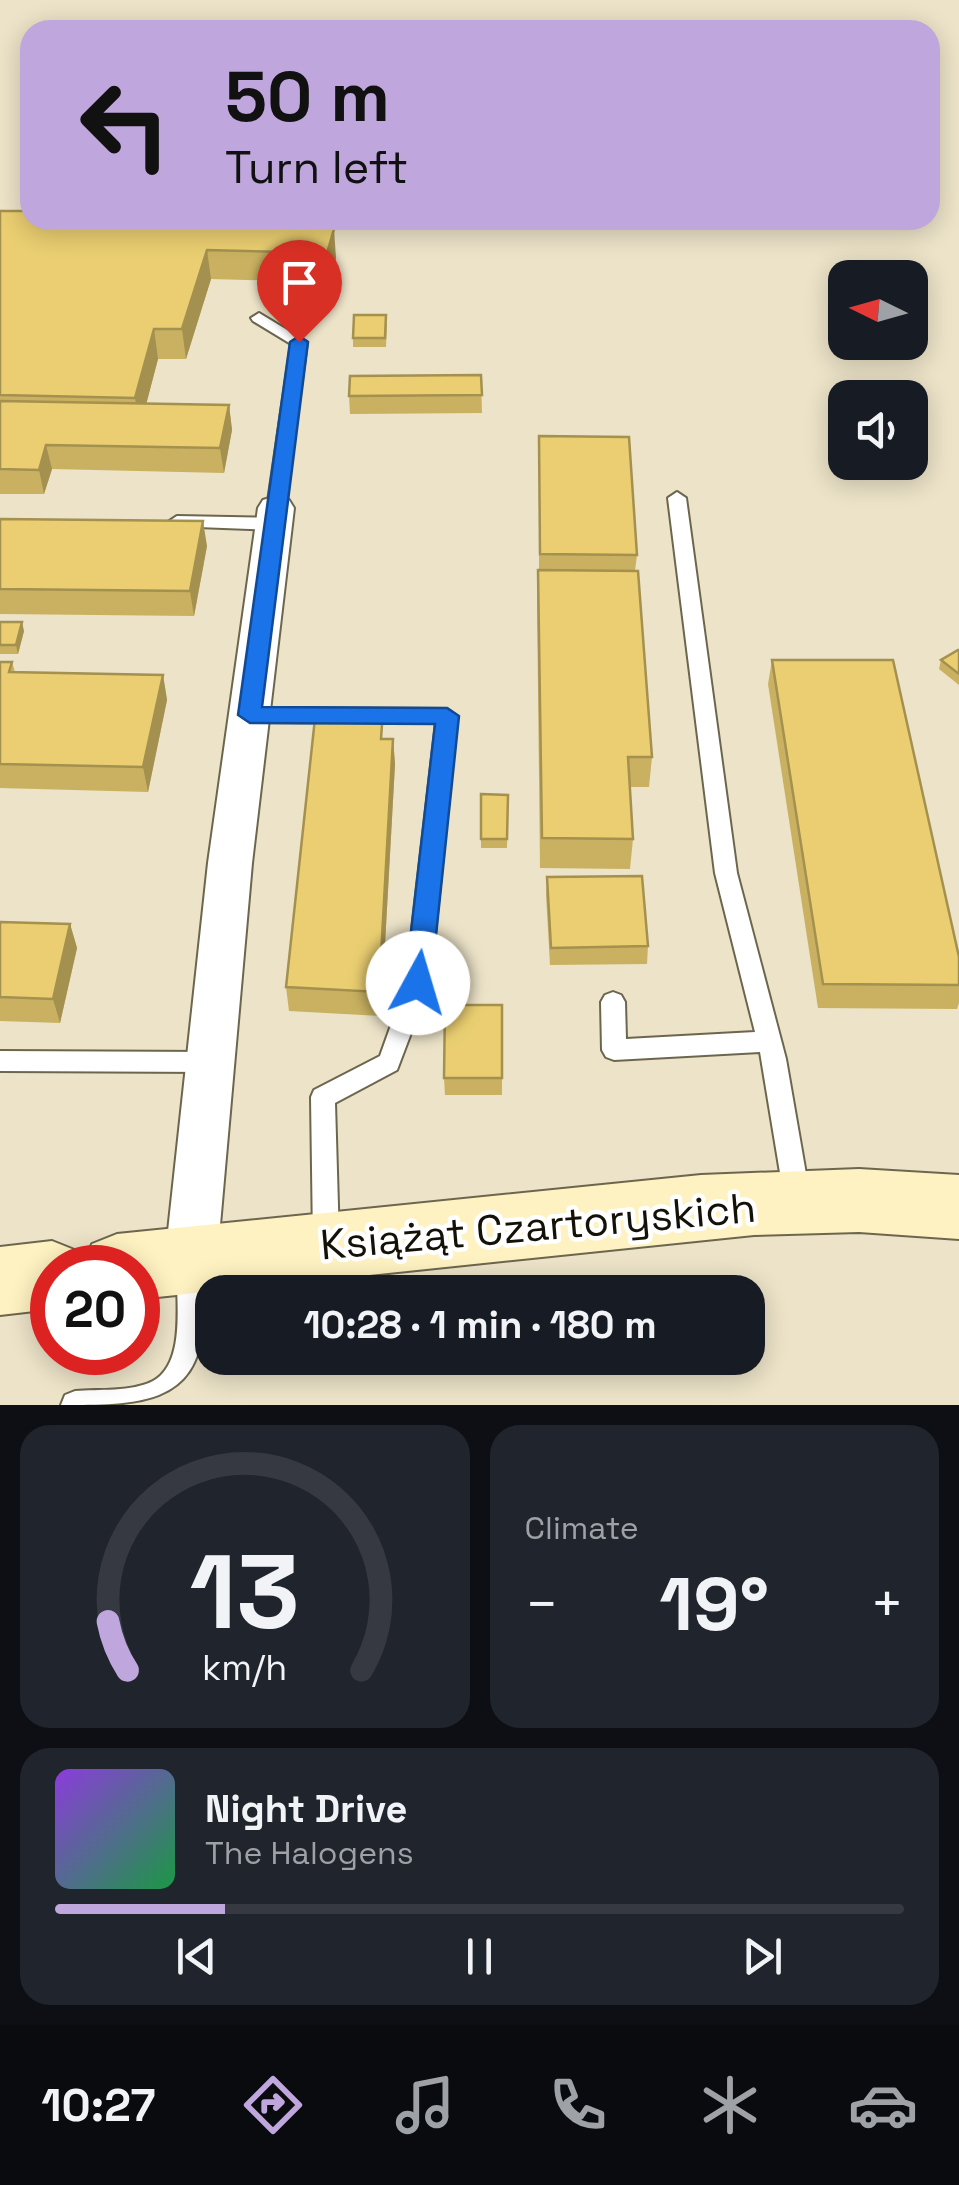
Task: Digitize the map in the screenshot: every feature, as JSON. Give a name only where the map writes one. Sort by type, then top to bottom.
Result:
[{"type":"main road","name":"Książąt Czartoryskich","points":[[160,1263],[656,1212],[798,1204],[926,1203],[959,1207]]},
{"type":"main road","points":[[0,1282],[30,1278]]},
{"type":"street","points":[[190,1259],[276,516]]},
{"type":"lane","points":[[157,522],[276,516],[299,342],[259,318]]},
{"type":"lane","points":[[677,498],[726,873],[769,1040],[798,1204]]},
{"type":"lane","points":[[250,715],[447,716],[418,983],[389,1063],[323,1097],[326,1245]]},
{"type":"lane","points":[[613,1002],[614,1050],[769,1040]]},
{"type":"lane","points":[[0,1061],[210,1062]]},
{"type":"lane","points":[[75,1405],[160,1392],[175,1378],[186,1358],[190,1259]]},
{"type":"building","points":[[0,211],[20,211],[20,230],[334,230],[327,253],[207,250],[182,329],[154,329],[135,398],[0,395]]},
{"type":"building","points":[[354,315],[386,315],[385,338],[353,338]]},
{"type":"building","points":[[481,375],[482,395],[349,396],[350,376]]},
{"type":"building","points":[[0,401],[229,405],[220,448],[46,445],[39,470],[0,469]]},
{"type":"building","points":[[539,436],[629,437],[637,555],[540,554]]},
{"type":"building","points":[[0,519],[203,521],[190,591],[0,589]]},
{"type":"building","points":[[538,570],[638,571],[652,757],[628,757],[633,839],[542,838]]},
{"type":"building","points":[[0,622],[22,622],[16,645],[0,645]]},
{"type":"building","points":[[959,650],[959,674],[941,660]]},
{"type":"building","points":[[772,660],[893,660],[959,957],[959,985],[823,984]]},
{"type":"building","points":[[0,662],[12,662],[9,672],[163,675],[143,767],[0,764]]},
{"type":"building","points":[[316,709],[383,710],[381,739],[393,739],[379,992],[286,987]]},
{"type":"building","points":[[481,794],[508,795],[507,839],[481,839]]},
{"type":"building","points":[[642,876],[648,946],[551,948],[547,877]]},
{"type":"building","points":[[0,922],[70,924],[53,999],[0,997]]},
{"type":"building","points":[[445,1005],[502,1005],[502,1078],[444,1078]]},
{"type":"route","points":[[299,342],[250,715],[447,716],[418,983]]}]
